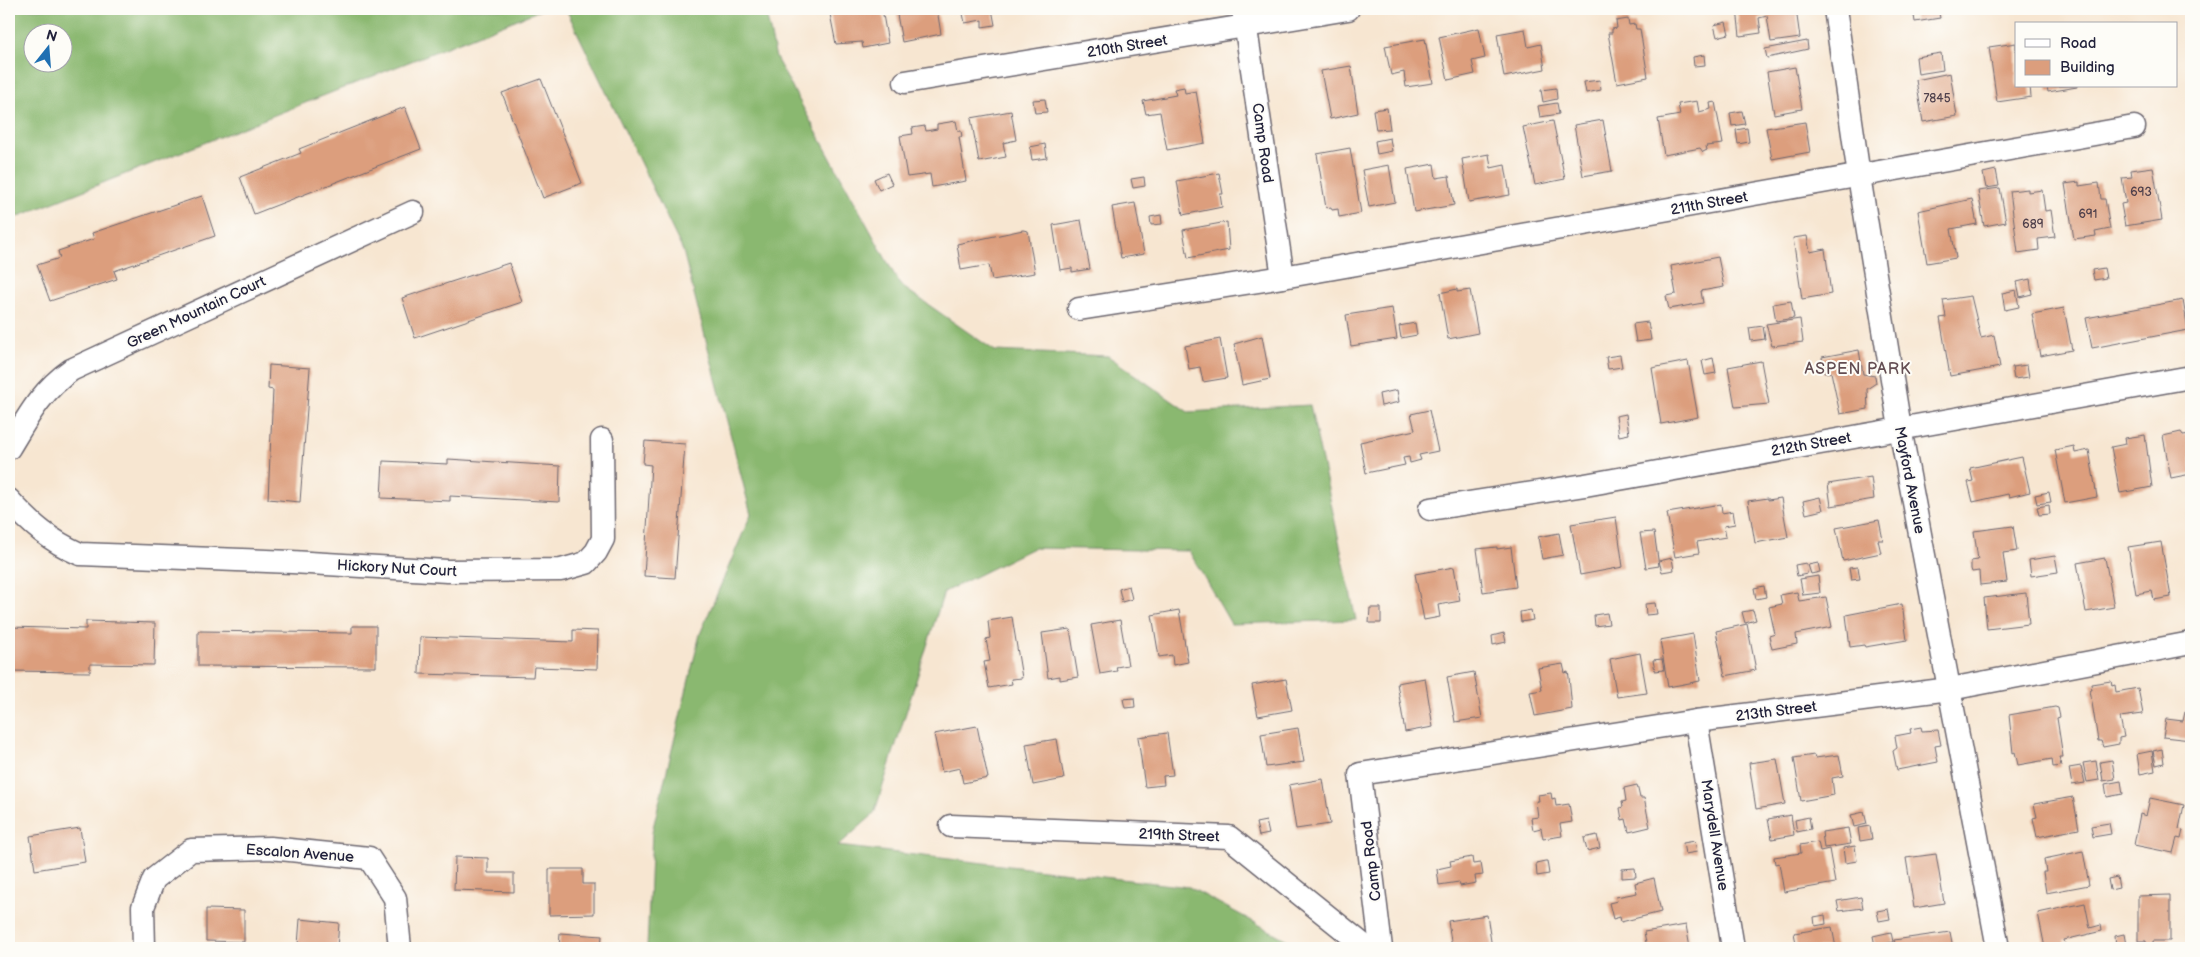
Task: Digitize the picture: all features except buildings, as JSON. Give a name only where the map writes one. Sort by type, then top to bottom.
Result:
[{"type":"street","name":"210th Street","points":[[905,82],[1244,18],[1348,9]]},
{"type":"street","name":"Mayford Avenue","points":[[1835,9],[1859,176],[1900,428],[1998,948]]},
{"type":"street","name":"Camp Road","points":[[1244,18],[1283,277]]},
{"type":"street","name":"211th Street","points":[[1079,309],[1283,277],[2134,127]]},
{"type":"street","name":"Green Mountain Court","points":[[9,448],[38,400],[53,383],[71,370],[414,212]]},
{"type":"street","name":"212th Street","points":[[1430,509],[1585,485],[2191,377]]},
{"type":"street","name":"Hickory Nut Court","points":[[9,500],[34,527],[56,544],[80,554],[292,562],[447,571],[561,570],[586,563],[596,552],[603,539],[602,440]]},
{"type":"street","name":"213th Street","points":[[1360,774],[1696,722],[1950,690],[2191,643]]},
{"type":"street","name":"Marydell Avenue","points":[[1696,722],[1733,948]]},
{"type":"street","name":"Camp Road","points":[[1360,774],[1381,948]]},
{"type":"street","name":"219th Street","points":[[951,826],[1229,837],[1367,948]]},
{"type":"street","name":"Escalon Avenue","points":[[144,948],[143,907],[154,879],[191,850],[270,848],[369,858],[395,898],[400,948]]},
{"type":"green space","points":[[9,9],[543,9],[9,220]]},
{"type":"green space","points":[[566,9],[765,9],[776,58],[900,285],[995,351],[1108,356],[1188,412],[1310,405],[1356,620],[1231,624],[1189,551],[1033,548],[944,592],[874,814],[838,846],[1189,887],[1302,948],[647,948],[652,832],[700,634],[751,514],[683,251]]},
{"type":"district","name":"ASPEN PARK","points":[[1858,368]]}]
